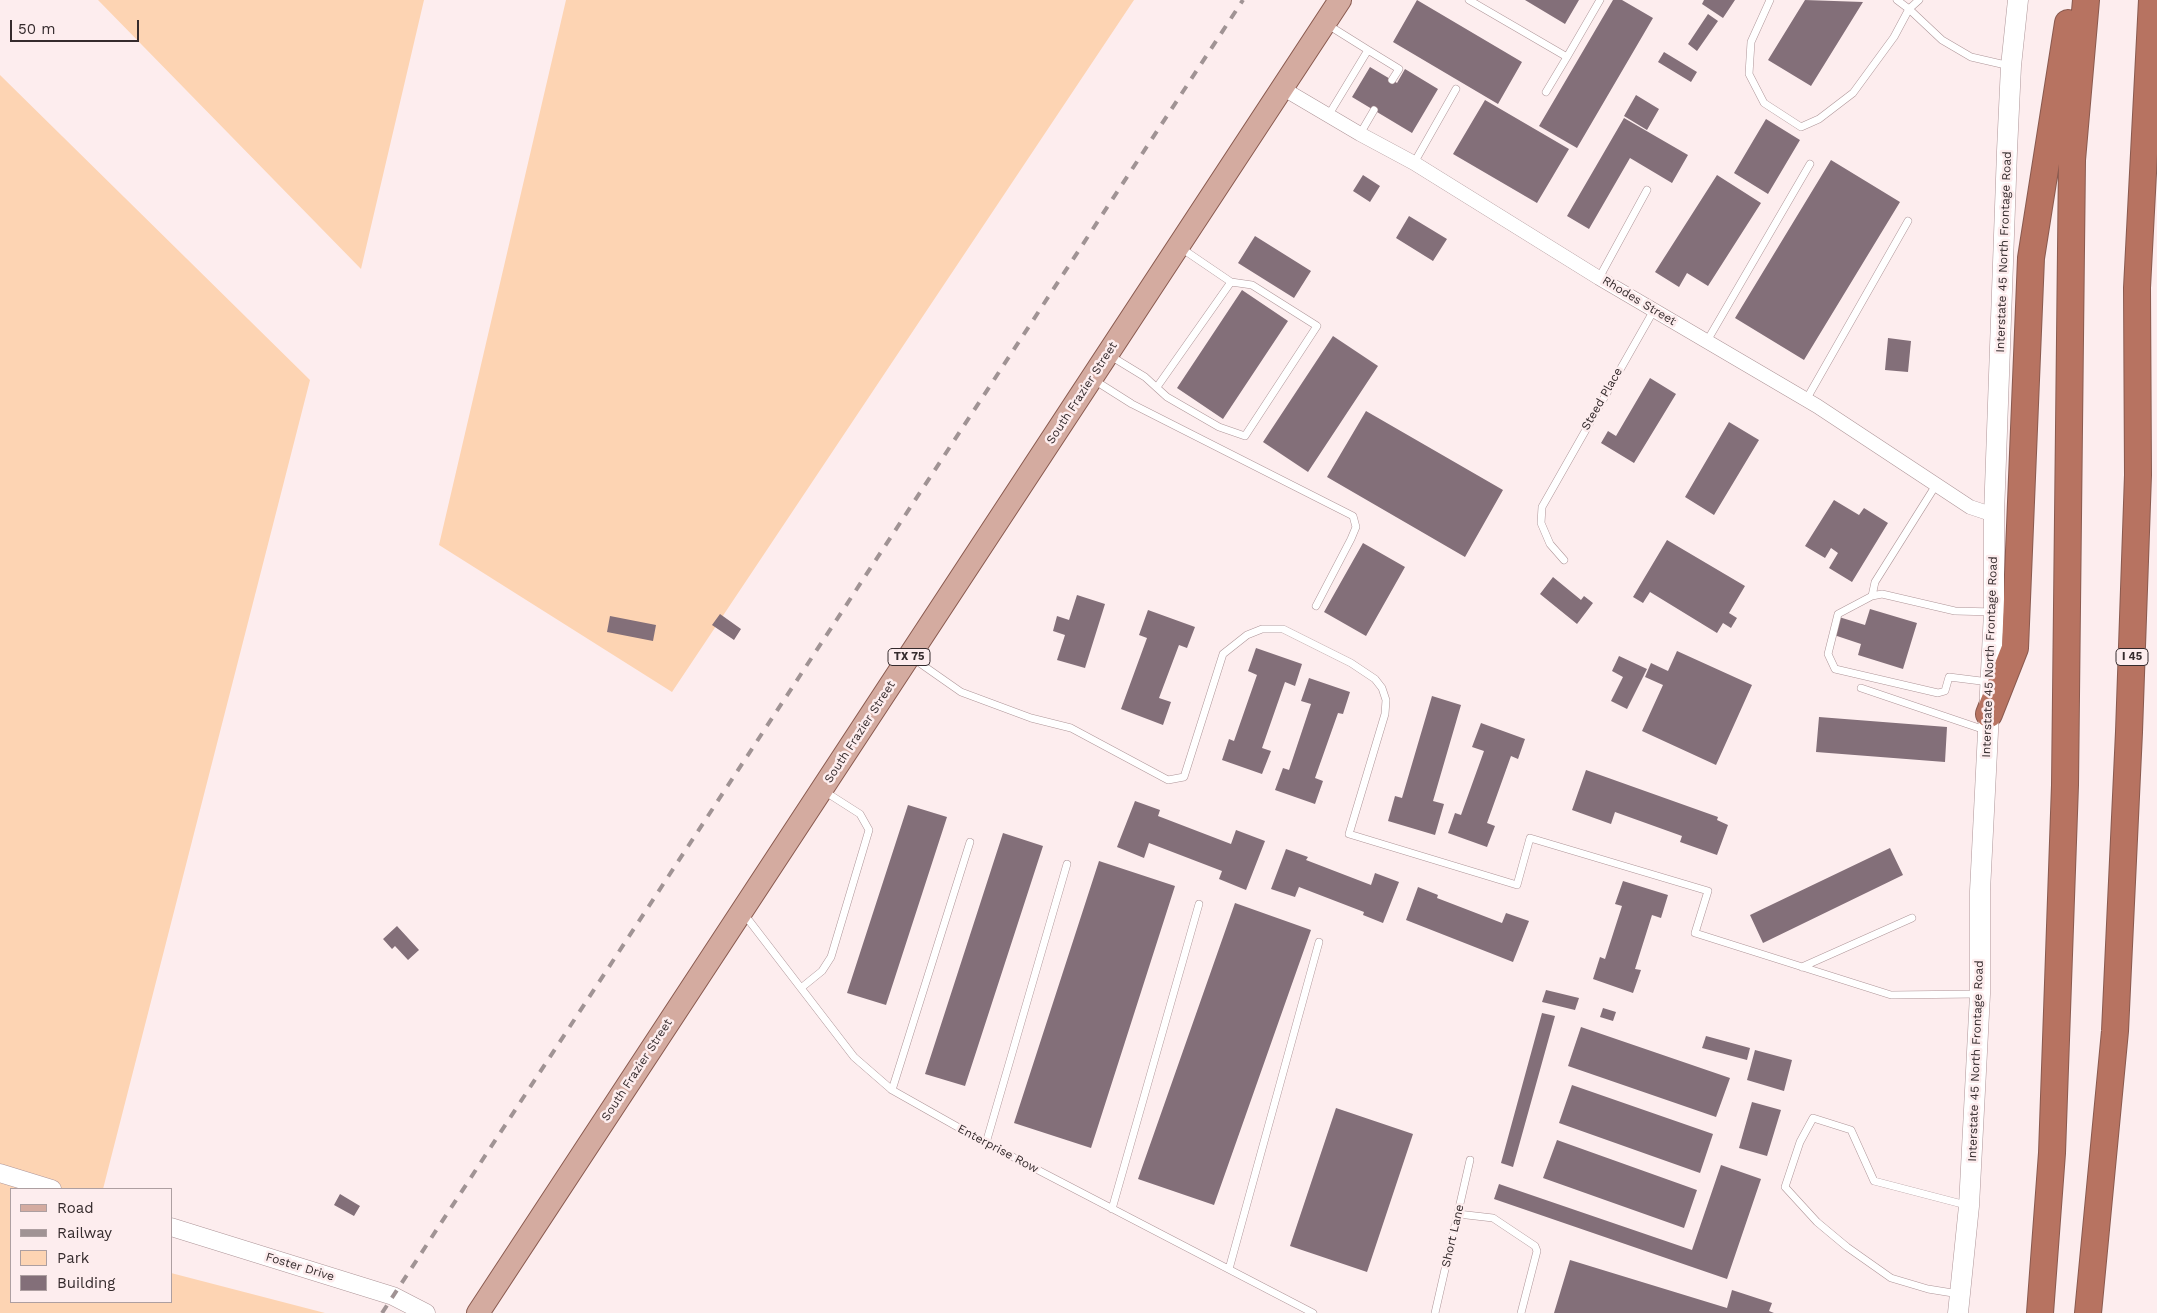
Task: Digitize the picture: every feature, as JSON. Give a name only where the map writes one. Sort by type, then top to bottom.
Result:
[{"type":"highway","points":[[1989,722],[2015,648],[2030,258],[2071,0]]},
{"type":"highway","points":[[2040,1313],[2052,1153],[2065,785],[2072,160],[2086,0]]},
{"type":"highway","name":"I 45","points":[[2088,1313],[2116,1032],[2130,732],[2138,485],[2137,288],[2152,0]]},
{"type":"main road","name":"South Frazier Street","points":[[478,1313],[1340,0]]},
{"type":"main road","name":"Interstate 45 North Frontage Road","points":[[1959,1303],[1969,1206],[1980,994],[1980,891],[1994,612],[1994,515],[2011,66],[2018,0]]},
{"type":"street","name":"Rhodes Street","points":[[1282,88],[1414,164],[1599,278],[1806,400],[1970,507],[1994,515]]},
{"type":"street","points":[[0,1173],[49,1188]]},
{"type":"street","name":"Foster Drive","points":[[172,1226],[393,1296],[426,1313]]},
{"type":"lane","points":[[1469,0],[1567,57]]},
{"type":"lane","points":[[1546,92],[1600,0]]},
{"type":"lane","points":[[1770,0],[1751,42],[1749,74],[1764,104],[1801,127],[1819,119],[1853,93],[1894,37],[1909,9],[1919,0]]},
{"type":"lane","points":[[1897,0],[1942,40],[1971,57],[2011,66]]},
{"type":"lane","points":[[1325,23],[1399,69],[1392,80]]},
{"type":"lane","points":[[1328,116],[1368,50]]},
{"type":"lane","points":[[1414,164],[1456,90]]},
{"type":"lane","points":[[1360,134],[1374,110]]},
{"type":"lane","points":[[1706,341],[1810,164]]},
{"type":"lane","points":[[1599,278],[1647,190]]},
{"type":"lane","points":[[1806,400],[1908,221]]},
{"type":"lane","points":[[1108,354],[1145,377],[1167,397],[1219,427],[1245,436],[1317,326],[1252,285],[1231,282],[1178,246]]},
{"type":"lane","points":[[1157,388],[1231,282]]},
{"type":"lane","name":"Steed Place","points":[[1564,560],[1550,544],[1541,523],[1542,507],[1550,489],[1654,310]]},
{"type":"lane","points":[[1092,378],[1132,404],[1353,516],[1356,527],[1316,606]]},
{"type":"lane","points":[[1872,596],[1875,582],[1936,485]]},
{"type":"lane","points":[[1990,682],[1949,677],[1945,691],[1938,694],[1835,669],[1828,654],[1838,614],[1872,596],[1882,594],[1956,612],[1994,612]]},
{"type":"lane","points":[[910,656],[961,692],[1031,718],[1071,728],[1168,780],[1184,777],[1223,654],[1247,635],[1262,629],[1283,629],[1351,662],[1375,679],[1382,688],[1386,700],[1385,714],[1349,834],[1516,885],[1530,838],[1708,891],[1695,933],[1891,995],[1980,994]]},
{"type":"lane","points":[[1861,688],[1989,722]]},
{"type":"lane","points":[[802,988],[822,971],[831,957],[869,830],[860,814],[822,789]]},
{"type":"lane","points":[[892,1090],[970,842]]},
{"type":"lane","points":[[986,1143],[1067,864]]},
{"type":"lane","points":[[1112,1209],[1198,904]]},
{"type":"lane","name":"Enterprise Row","points":[[742,911],[854,1057],[892,1090],[986,1143],[1313,1313]]},
{"type":"lane","points":[[1802,967],[1912,918]]},
{"type":"lane","points":[[1229,1269],[1319,942]]},
{"type":"lane","points":[[1959,1303],[1928,1289],[1892,1278],[1847,1247],[1817,1222],[1785,1187],[1800,1142],[1813,1118],[1851,1130],[1874,1181],[1969,1206]]},
{"type":"lane","name":"Short Lane","points":[[1435,1313],[1470,1160]]},
{"type":"lane","points":[[1458,1214],[1493,1218],[1535,1246],[1537,1251],[1521,1313]]},
{"type":"green space","points":[[98,0],[424,0],[361,269]]},
{"type":"green space","points":[[566,0],[1134,0],[672,692],[439,545]]},
{"type":"green space","points":[[0,75],[310,380],[103,1188],[10,1188],[10,1303],[172,1303],[172,1273],[325,1313],[0,1313]]},
{"type":"building","points":[[1417,0],[1522,62],[1498,104],[1393,42]]},
{"type":"building","points":[[1525,0],[1579,0],[1565,24]]},
{"type":"building","points":[[1613,0],[1622,0],[1653,18],[1577,148],[1539,126]]},
{"type":"building","points":[[1704,0],[1735,0],[1723,18],[1702,4]]},
{"type":"building","points":[[1805,0],[1863,2],[1811,86],[1768,60]]},
{"type":"building","points":[[1708,14],[1718,21],[1697,51],[1688,44]]},
{"type":"building","points":[[1664,52],[1697,72],[1691,82],[1658,62]]},
{"type":"building","points":[[1370,67],[1397,83],[1405,69],[1438,89],[1412,133],[1352,97]]},
{"type":"building","points":[[1636,95],[1659,109],[1647,130],[1624,116]]},
{"type":"building","points":[[1485,100],[1569,149],[1537,203],[1453,154]]},
{"type":"building","points":[[1624,118],[1688,155],[1672,183],[1630,158],[1589,229],[1567,216]]},
{"type":"building","points":[[1766,119],[1800,140],[1768,194],[1734,173]]},
{"type":"building","points":[[1831,160],[1900,202],[1804,360],[1735,318]]},
{"type":"building","points":[[1363,175],[1380,186],[1370,202],[1353,191]]},
{"type":"building","points":[[1717,175],[1761,203],[1708,286],[1687,273],[1679,287],[1655,272]]},
{"type":"building","points":[[1409,216],[1447,239],[1433,261],[1396,238]]},
{"type":"building","points":[[1255,236],[1311,271],[1294,298],[1238,263]]},
{"type":"building","points":[[1242,290],[1288,321],[1223,419],[1177,388]]},
{"type":"building","points":[[1333,336],[1378,366],[1308,472],[1263,442]]},
{"type":"building","points":[[1888,338],[1911,341],[1908,372],[1885,370]]},
{"type":"building","points":[[1650,378],[1676,394],[1634,463],[1601,443],[1608,431],[1616,436]]},
{"type":"building","points":[[1366,411],[1503,490],[1465,557],[1327,477]]},
{"type":"building","points":[[1729,422],[1759,440],[1714,515],[1685,497]]},
{"type":"building","points":[[1834,500],[1859,515],[1864,508],[1888,523],[1852,582],[1829,568],[1838,553],[1831,548],[1825,558],[1805,546]]},
{"type":"building","points":[[1667,540],[1745,586],[1729,613],[1737,618],[1731,628],[1723,623],[1717,633],[1650,592],[1643,603],[1633,597]]},
{"type":"building","points":[[1363,543],[1405,567],[1366,636],[1324,612]]},
{"type":"building","points":[[1553,577],[1581,600],[1584,596],[1593,603],[1577,624],[1540,594]]},
{"type":"building","points":[[1077,595],[1105,604],[1085,668],[1057,660],[1065,635],[1053,631],[1057,616],[1069,620]]},
{"type":"building","points":[[1870,609],[1917,623],[1903,669],[1858,655],[1861,644],[1834,635],[1839,617],[1865,625]]},
{"type":"building","points":[[1148,610],[1195,627],[1187,648],[1179,645],[1159,698],[1171,702],[1163,725],[1121,709],[1147,638],[1139,635]]},
{"type":"building","points":[[720,614],[741,629],[734,640],[712,625]]},
{"type":"building","points":[[610,616],[656,625],[653,641],[607,632]]},
{"type":"building","points":[[1256,648],[1302,664],[1295,686],[1285,682],[1262,748],[1271,751],[1262,774],[1222,760],[1229,739],[1234,741],[1257,675],[1248,671]]},
{"type":"building","points":[[1677,651],[1752,685],[1716,765],[1642,731],[1663,685],[1645,677],[1651,663],[1668,671]]},
{"type":"building","points":[[1619,656],[1647,669],[1627,709],[1611,701],[1623,677],[1612,671]]},
{"type":"building","points":[[1309,678],[1350,692],[1343,714],[1338,713],[1315,778],[1323,781],[1315,804],[1275,790],[1283,768],[1289,770],[1311,704],[1301,701]]},
{"type":"building","points":[[1432,696],[1461,705],[1433,801],[1444,804],[1435,835],[1388,821],[1395,796],[1402,798]]},
{"type":"building","points":[[1819,717],[1947,727],[1945,762],[1816,752]]},
{"type":"building","points":[[1481,723],[1525,739],[1518,759],[1511,756],[1487,823],[1495,826],[1487,847],[1448,833],[1455,813],[1461,815],[1484,751],[1472,747]]},
{"type":"building","points":[[1586,770],[1718,817],[1717,820],[1728,825],[1717,855],[1680,842],[1682,836],[1615,812],[1611,824],[1572,810]]},
{"type":"building","points":[[1135,801],[1160,810],[1158,816],[1231,844],[1236,830],[1265,841],[1246,890],[1219,879],[1222,871],[1149,843],[1144,858],[1117,847]]},
{"type":"building","points":[[908,805],[947,817],[886,1005],[847,993]]},
{"type":"building","points":[[1003,833],[1043,846],[965,1086],[925,1074]]},
{"type":"building","points":[[1890,848],[1903,875],[1763,943],[1750,915]]},
{"type":"building","points":[[1286,849],[1308,857],[1306,860],[1371,885],[1375,873],[1399,882],[1383,923],[1363,915],[1364,912],[1299,887],[1295,897],[1271,889]]},
{"type":"building","points":[[1099,861],[1175,886],[1091,1148],[1014,1123]]},
{"type":"building","points":[[1623,881],[1668,895],[1661,918],[1652,915],[1635,969],[1641,970],[1633,993],[1593,979],[1600,957],[1605,959],[1622,906],[1615,904]]},
{"type":"building","points":[[1418,887],[1438,895],[1437,898],[1502,923],[1506,913],[1529,921],[1513,962],[1406,920]]},
{"type":"building","points":[[1235,903],[1311,930],[1214,1205],[1138,1179]]},
{"type":"building","points":[[397,926],[419,950],[408,960],[395,946],[392,949],[383,939]]},
{"type":"building","points":[[1546,990],[1579,998],[1575,1010],[1542,1002]]},
{"type":"building","points":[[1603,1008],[1616,1012],[1613,1021],[1600,1017]]},
{"type":"building","points":[[1542,1013],[1555,1016],[1513,1167],[1501,1163]]},
{"type":"building","points":[[1581,1027],[1730,1078],[1716,1117],[1568,1066]]},
{"type":"building","points":[[1706,1036],[1750,1048],[1747,1060],[1702,1048]]},
{"type":"building","points":[[1755,1050],[1792,1060],[1784,1091],[1747,1080]]},
{"type":"building","points":[[1572,1085],[1713,1134],[1700,1173],[1559,1123]]},
{"type":"building","points":[[1752,1102],[1781,1110],[1767,1156],[1739,1148]]},
{"type":"building","points":[[1336,1108],[1413,1134],[1367,1272],[1290,1246]]},
{"type":"building","points":[[1557,1140],[1697,1190],[1684,1228],[1543,1178]]},
{"type":"building","points":[[1721,1165],[1761,1179],[1727,1279],[1494,1199],[1499,1184],[1692,1250]]},
{"type":"building","points":[[340,1194],[360,1206],[354,1216],[334,1205]]},
{"type":"building","points":[[1570,1260],[1727,1308],[1732,1290],[1772,1303],[1769,1311],[1774,1313],[1554,1313]]},
{"type":"railway","points":[[382,1313],[1243,0]]}]
